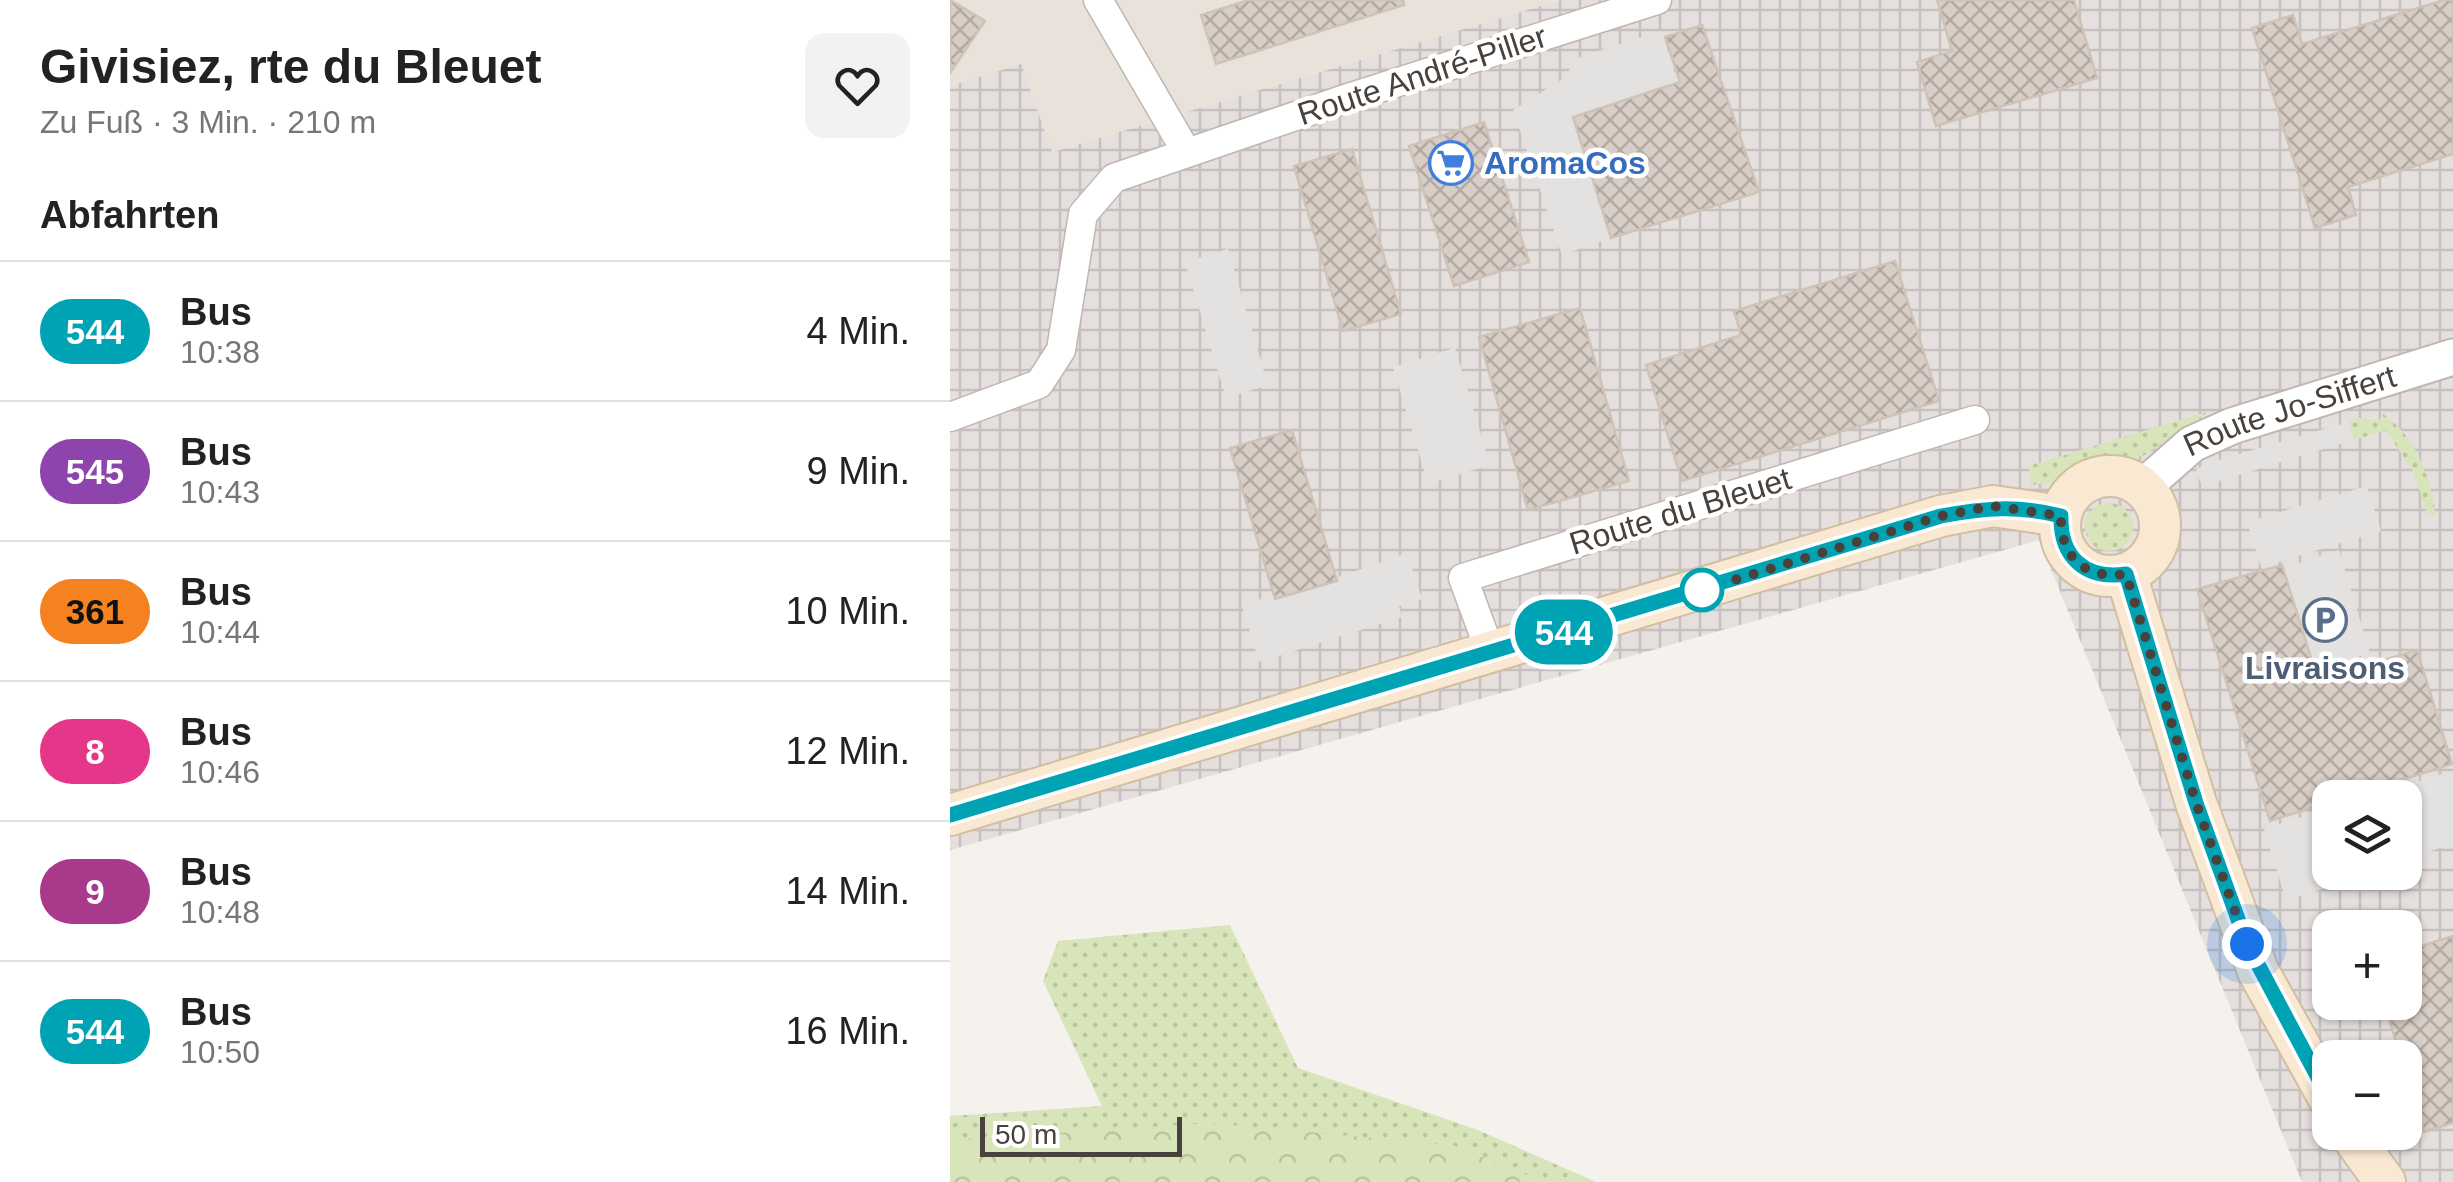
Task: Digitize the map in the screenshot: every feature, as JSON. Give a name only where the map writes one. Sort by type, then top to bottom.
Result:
[{"type":"main road","points":[[2094,479],[2127,480],[2142,488],[2160,517],[2160,534],[2143,564],[2126,574],[2093,574],[2077,565],[2066,550],[2061,516],[2079,487],[2094,479]]},
{"type":"main road","points":[[950,815],[1941,516],[1993,506],[2061,516]]},
{"type":"main road","points":[[2126,574],[2196,803],[2251,955],[2312,1067]]},
{"type":"main road","points":[[2362,1150],[2385,1182]]},
{"type":"street","points":[[1098,0],[1187,154]]},
{"type":"street","name":"Route André-Piller","points":[[950,417],[1039,384],[1061,350],[1083,214],[1114,178],[1658,0]]},
{"type":"street","name":"Route Jo-Siffert","points":[[2142,488],[2192,444],[2232,426],[2453,357]]},
{"type":"street","name":"Route du Bleuet","points":[[1491,654],[1464,578],[1975,420]]},
{"type":"shaded area","points":[[950,0],[1561,0],[1051,152],[950,86]]},
{"type":"shaded area","points":[[1561,0],[2453,0],[2453,1182],[2302,1182],[2039,540],[950,850],[950,86],[1021,64],[1052,152]]},
{"type":"shaded area","points":[[1661,31],[1678,83],[1573,117],[1611,238],[1562,255],[1513,110],[1561,80],[1580,57]]},
{"type":"shaded area","points":[[1228,249],[1268,385],[1226,398],[1185,262]]},
{"type":"shaded area","points":[[1455,348],[1490,465],[1428,484],[1393,367]]},
{"type":"shaded area","points":[[2349,422],[2354,440],[2202,486],[2196,470],[2205,464]]},
{"type":"shaded area","points":[[2367,486],[2381,531],[2261,567],[2247,522]]},
{"type":"shaded area","name":"Livraisons","points":[[2339,550],[2370,653],[2305,673],[2273,571]]},
{"type":"shaded area","points":[[1407,553],[1422,599],[1399,606],[1402,617],[1259,662],[1242,605],[1274,595],[1275,599]]},
{"type":"shaded area","points":[[2453,771],[2453,844],[2422,854],[2422,780]]},
{"type":"shaded area","points":[[2312,814],[2312,890],[2320,890],[2286,900],[2264,829]]},
{"type":"green space","points":[[2209,411],[2143,456],[2085,466],[2058,482],[2030,485],[2029,466]]},
{"type":"green space","points":[[2383,414],[2404,433],[2420,458],[2435,515],[2427,514],[2414,473],[2386,430],[2354,440],[2349,422],[2359,418],[2379,421]]},
{"type":"green space","points":[[2109,503],[2126,510],[2133,527],[2126,544],[2109,551],[2092,544],[2085,527],[2092,510]]},
{"type":"green space","points":[[1230,925],[1298,1068],[1478,1130],[1596,1182],[950,1182],[950,1116],[1102,1106],[1043,981],[1058,941]]},
{"type":"green space","points":[[1209,1123],[1452,1145],[1545,1182],[950,1182],[950,1140]]},
{"type":"building","points":[[950,0],[985,21],[950,73]]},
{"type":"building","points":[[1249,0],[1403,0],[1404,5],[1216,64],[1201,15]]},
{"type":"building","points":[[1937,0],[2074,0],[2097,78],[1936,126],[1917,62],[1952,51]]},
{"type":"building","points":[[2453,0],[2453,154],[2348,187],[2356,215],[2315,228],[2252,28],[2293,15],[2302,44]]},
{"type":"building","points":[[1702,25],[1759,192],[1611,238],[1573,117],[1680,82],[1665,37]]},
{"type":"building","points":[[1484,122],[1529,262],[1454,286],[1409,146]]},
{"type":"building","points":[[1352,149],[1401,314],[1343,331],[1294,166]]},
{"type":"building","points":[[1895,261],[1939,401],[1682,481],[1646,365],[1741,335],[1734,311]]},
{"type":"building","points":[[1580,308],[1629,481],[1528,510],[1479,337]]},
{"type":"building","points":[[1292,430],[1337,581],[1275,599],[1230,448]]},
{"type":"building","points":[[2282,565],[2318,680],[2417,650],[2452,764],[2402,780],[2312,780],[2312,808],[2270,821],[2197,589]]},
{"type":"building","points":[[2453,936],[2453,1123],[2424,1132],[2422,1040],[2396,1040],[2389,1020],[2422,1020],[2422,946]]},
{"type":"bus line","name":"544","points":[[950,815],[1941,516],[1993,506],[2033,509],[2061,516],[2060,534],[2077,565],[2093,574],[2126,574],[2226,890],[2258,972],[2312,1070]]},
{"type":"place","name":"AromaCos","points":[[1451,163]]},
{"type":"place","name":"Livraisons","points":[[2325,620]]},
{"type":"route","points":[[1702,590],[1941,516],[1993,506],[2061,516],[2060,534],[2077,565],[2093,574],[2126,574],[2196,803],[2247,944]]}]
